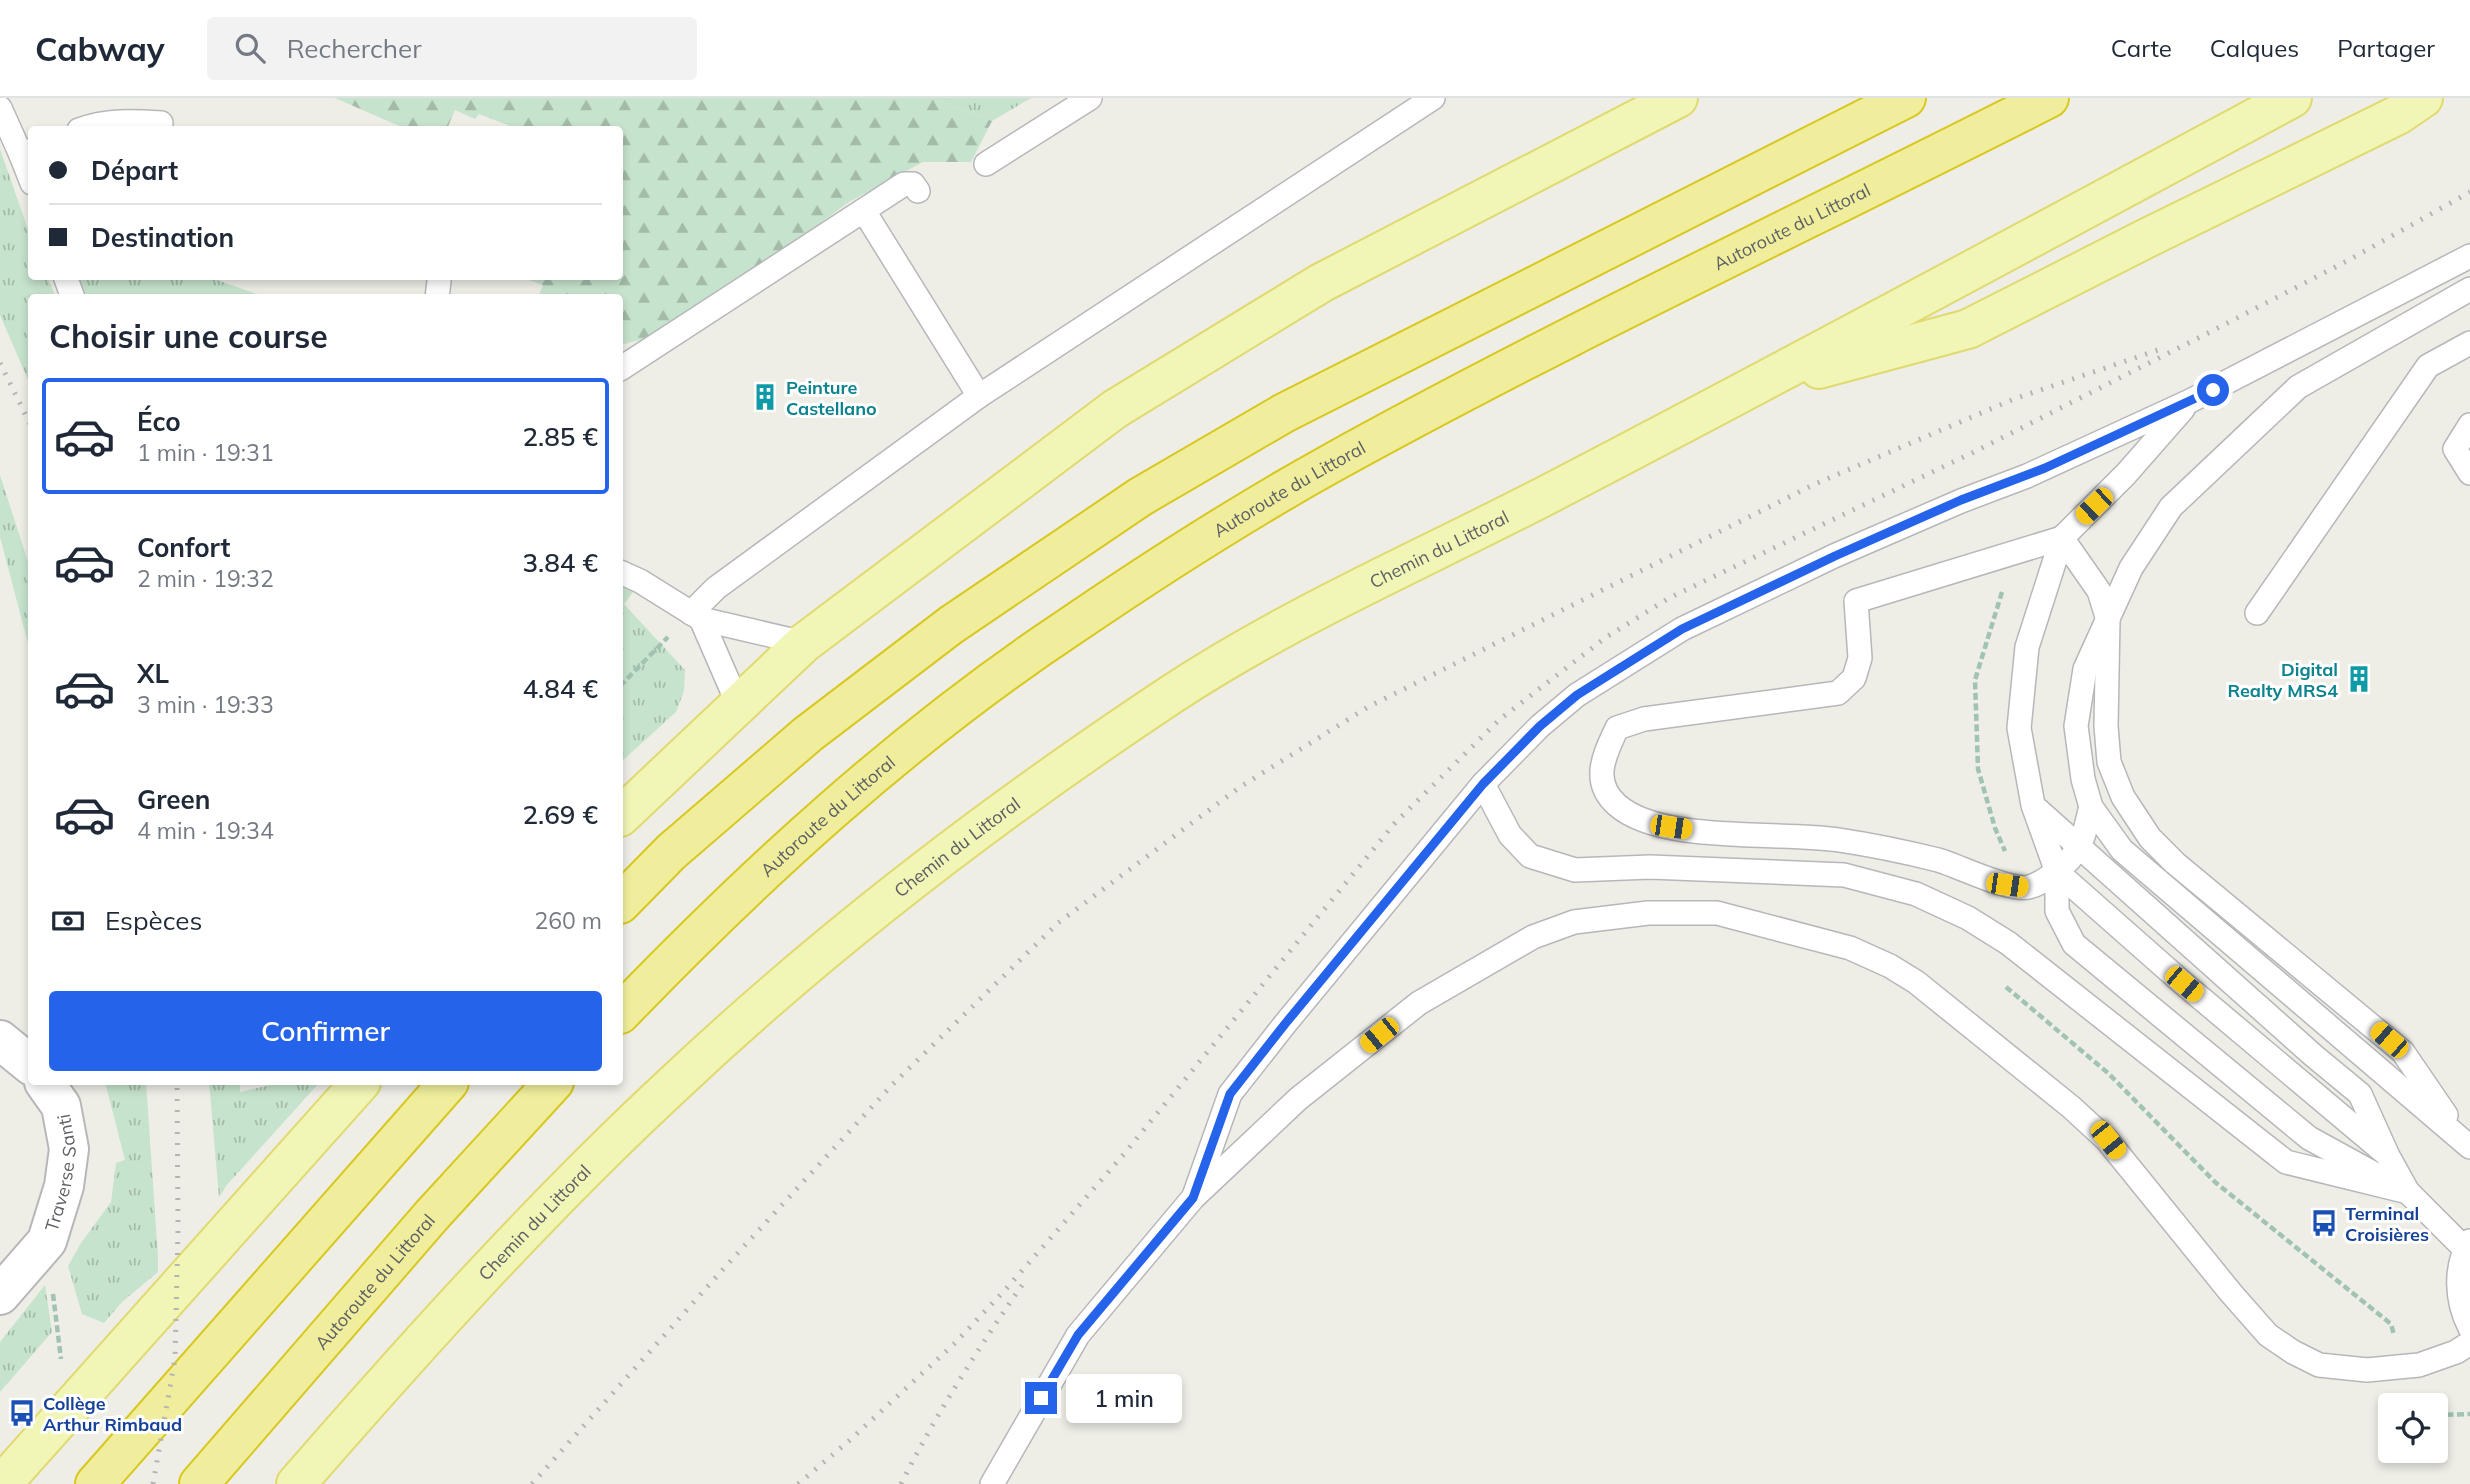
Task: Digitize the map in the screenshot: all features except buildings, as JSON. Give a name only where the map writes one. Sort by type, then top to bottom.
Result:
[{"type":"highway","points":[[623,901],[671,852],[808,734],[951,625],[1140,497],[1284,413],[1906,98]]},
{"type":"highway","name":"Autoroute du Littoral","points":[[623,1011],[743,893],[843,801],[999,677],[1065,629],[1194,546],[1326,466],[1463,393],[2049,98]]},
{"type":"highway","points":[[95,1484],[446,1085]]},
{"type":"highway","name":"Autoroute du Littoral","points":[[199,1484],[432,1215],[551,1085]]},
{"type":"main road","points":[[1753,387],[2292,98]]},
{"type":"main road","points":[[1753,387],[1968,329],[2398,115],[2423,98]]},
{"type":"main road","points":[[623,814],[804,643],[1115,409],[1321,283],[1668,102]]},
{"type":"main road","name":"Chemin du Littoral","points":[[296,1484],[489,1268],[607,1148],[730,1032],[855,925],[935,862],[1056,773],[1178,690],[1284,626],[1556,490],[1753,387]]},
{"type":"main road","points":[[2,1484],[358,1085]]},
{"type":"street","points":[[0,1040],[28,1063]]},
{"type":"street","name":"Traverse Santi","points":[[0,1295],[47,1241],[64,1186],[69,1149],[61,1105],[46,1085]]},
{"type":"lane","points":[[986,164],[1090,98]]},
{"type":"lane","points":[[696,616],[716,588],[979,396],[1433,98]]},
{"type":"lane","points":[[0,108],[26,153]]},
{"type":"lane","points":[[88,126],[127,120],[161,123]]},
{"type":"lane","points":[[623,367],[905,184],[913,184],[918,191]]},
{"type":"lane","points":[[864,211],[979,396]]},
{"type":"lane","points":[[1193,1198],[1230,1094],[1483,784],[1540,726],[1577,695],[1682,629],[1835,556],[1961,500],[2036,472],[2190,401],[2470,256]]},
{"type":"lane","points":[[2466,1143],[2122,850],[2091,807],[2083,779],[2076,726],[2085,669],[2131,568],[2171,507],[2298,387],[2470,289]]},
{"type":"lane","points":[[2257,613],[2428,366],[2470,342]]},
{"type":"lane","points":[[2190,401],[2126,474],[2062,538],[2027,647],[2019,727],[2033,805],[2057,872],[2057,911],[2074,944],[2309,1138],[2408,1192],[2467,1245],[2459,1272],[2459,1295],[2470,1328]]},
{"type":"lane","points":[[2470,425],[2455,449],[2470,473]]},
{"type":"lane","points":[[2062,538],[2099,591],[2108,620],[2106,726],[2109,762],[2123,797],[2150,838],[2175,863],[2403,1052],[2466,1143]]},
{"type":"lane","points":[[2062,538],[1856,601],[1860,658],[1854,678],[1838,693],[1644,719],[1617,728],[1602,762],[1602,782],[1616,804],[1650,824],[1712,833],[1838,840],[1939,861],[2007,885],[2028,888],[2057,872],[2078,848],[2091,807]]},
{"type":"lane","points":[[623,573],[696,616],[804,643]]},
{"type":"lane","points":[[696,616],[738,704]]},
{"type":"lane","points":[[1483,784],[1510,835],[1530,856],[1575,870],[1650,867],[1844,875],[1916,894],[1968,918],[2008,943],[2286,1162],[2408,1192]]},
{"type":"lane","points":[[2033,805],[2078,848],[2360,1094],[2388,1156],[2408,1192]]},
{"type":"lane","points":[[2057,872],[2184,984],[2388,1156]]},
{"type":"lane","points":[[992,1484],[1078,1335],[1193,1198],[1298,1100],[1419,1003],[1533,937],[1574,922],[1648,913],[1717,913],[1850,948],[1916,982],[2108,1140],[2231,1293],[2268,1335],[2293,1352],[2319,1365],[2367,1370],[2419,1365],[2456,1352],[2470,1343]]},
{"type":"path","points":[[623,683],[696,616]]},
{"type":"path","points":[[57,1322],[62,1368]]},
{"type":"path","points":[[2448,1415],[2470,1414]]},
{"type":"green space","points":[[335,98],[931,98],[992,121],[971,162],[923,162],[849,202],[672,332],[623,344],[623,294],[539,294],[543,285],[529,280],[623,280],[623,126],[510,126],[479,114],[475,119],[455,110],[448,126],[399,126]]},
{"type":"green space","points":[[931,98],[1031,98],[992,121]]},
{"type":"green space","points":[[0,149],[28,229],[28,280],[48,280],[55,294],[28,294],[28,380],[0,315]]},
{"type":"green space","points":[[80,280],[217,280],[257,294],[84,294]]},
{"type":"green space","points":[[0,475],[28,562],[28,644],[0,537]]},
{"type":"green space","points":[[623,586],[634,591],[624,604],[685,670],[684,691],[676,712],[623,760]]},
{"type":"green space","points":[[106,1085],[146,1085],[158,1272],[122,1302],[104,1323],[82,1314],[68,1266],[111,1202],[116,1163],[125,1160]]},
{"type":"green space","points":[[209,1085],[240,1085],[240,1092],[270,1085],[317,1085],[226,1186],[219,1197]]},
{"type":"green space","points":[[45,1285],[52,1332],[0,1392],[0,1342]]},
{"type":"railway","points":[[798,1484],[954,1344],[1006,1289],[1124,1154],[1394,824],[1499,720],[1605,638],[1669,598],[1972,453],[2349,260],[2470,192]]},
{"type":"railway","points":[[532,1484],[892,1085],[1058,923],[1240,787],[1368,707],[1815,484],[2014,399],[2158,350]]},
{"type":"railway","points":[[0,363],[28,420]]},
{"type":"railway","points":[[153,1484],[175,1359],[177,1085]]},
{"type":"railway","points":[[901,1484],[960,1379],[1027,1278]]},
{"type":"place","name":"Peinture Castellano","points":[[765,397]]},
{"type":"place","name":"Digital Realty MRS4","points":[[2359,679]]},
{"type":"place","name":"Terminal Croisières","points":[[2324,1223]]},
{"type":"place","name":"Collège Arthur Rimbaud","points":[[22,1413]]},
{"type":"route","points":[[1041,1398],[1078,1335],[1193,1198],[1230,1094],[1483,784],[1540,726],[1577,695],[1682,629],[1835,556],[1961,500],[2045,468],[2213,390]]}]
